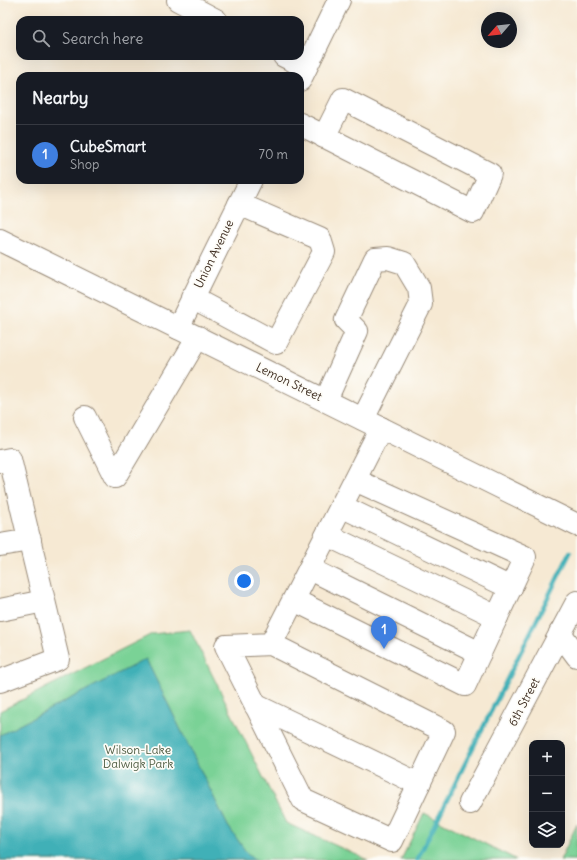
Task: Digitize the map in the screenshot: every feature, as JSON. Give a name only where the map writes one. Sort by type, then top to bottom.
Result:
[{"type":"street","points":[[178,0],[208,16]]},
{"type":"street","points":[[304,72],[340,0]]},
{"type":"street","points":[[288,60],[301,72]]},
{"type":"street","points":[[304,126],[324,137],[472,212],[490,174],[344,99],[324,137]]},
{"type":"street","name":"Union Avenue","points":[[178,328],[249,184]]},
{"type":"street","points":[[192,298],[276,343],[324,252],[320,239],[239,204]]},
{"type":"street","name":"Lemon Street","points":[[0,240],[577,525]]},
{"type":"street","points":[[271,644],[355,480],[372,423],[421,304],[419,288],[404,263],[388,258],[375,258],[346,320],[357,331],[326,400]]},
{"type":"street","points":[[85,417],[115,477],[198,337]]},
{"type":"street","points":[[0,461],[10,459],[10,499],[30,540],[58,659],[0,681]]},
{"type":"street","points":[[294,600],[465,685],[526,557],[355,480]]},
{"type":"street","points":[[341,506],[510,588]]},
{"type":"street","points":[[327,535],[497,617]]},
{"type":"street","points":[[0,545],[30,540]]},
{"type":"street","points":[[310,569],[480,653]]},
{"type":"street","points":[[0,610],[44,601]]},
{"type":"street","name":"6th Street","points":[[470,803],[577,602]]},
{"type":"street","points":[[560,633],[577,656]]},
{"type":"street","points":[[271,644],[444,731],[392,841],[303,800],[226,646],[271,644]]},
{"type":"street","points":[[255,705],[419,784]]},
{"type":"green space","name":"Wilson-Lake Dalwigk Park","points":[[190,630],[286,823],[368,860],[0,860],[0,711],[152,634]]},
{"type":"green space","points":[[424,813],[517,860],[401,860]]},
{"type":"green space","points":[[577,824],[577,860],[560,860]]},
{"type":"water","name":"Wilson-Lake Dalwigk Park","points":[[146,659],[228,826],[249,856],[257,860],[0,860],[0,735]]},
{"type":"waterway","points":[[417,860],[570,553]]},
{"type":"place","name":"CubeSmart","points":[[384,649]]}]
